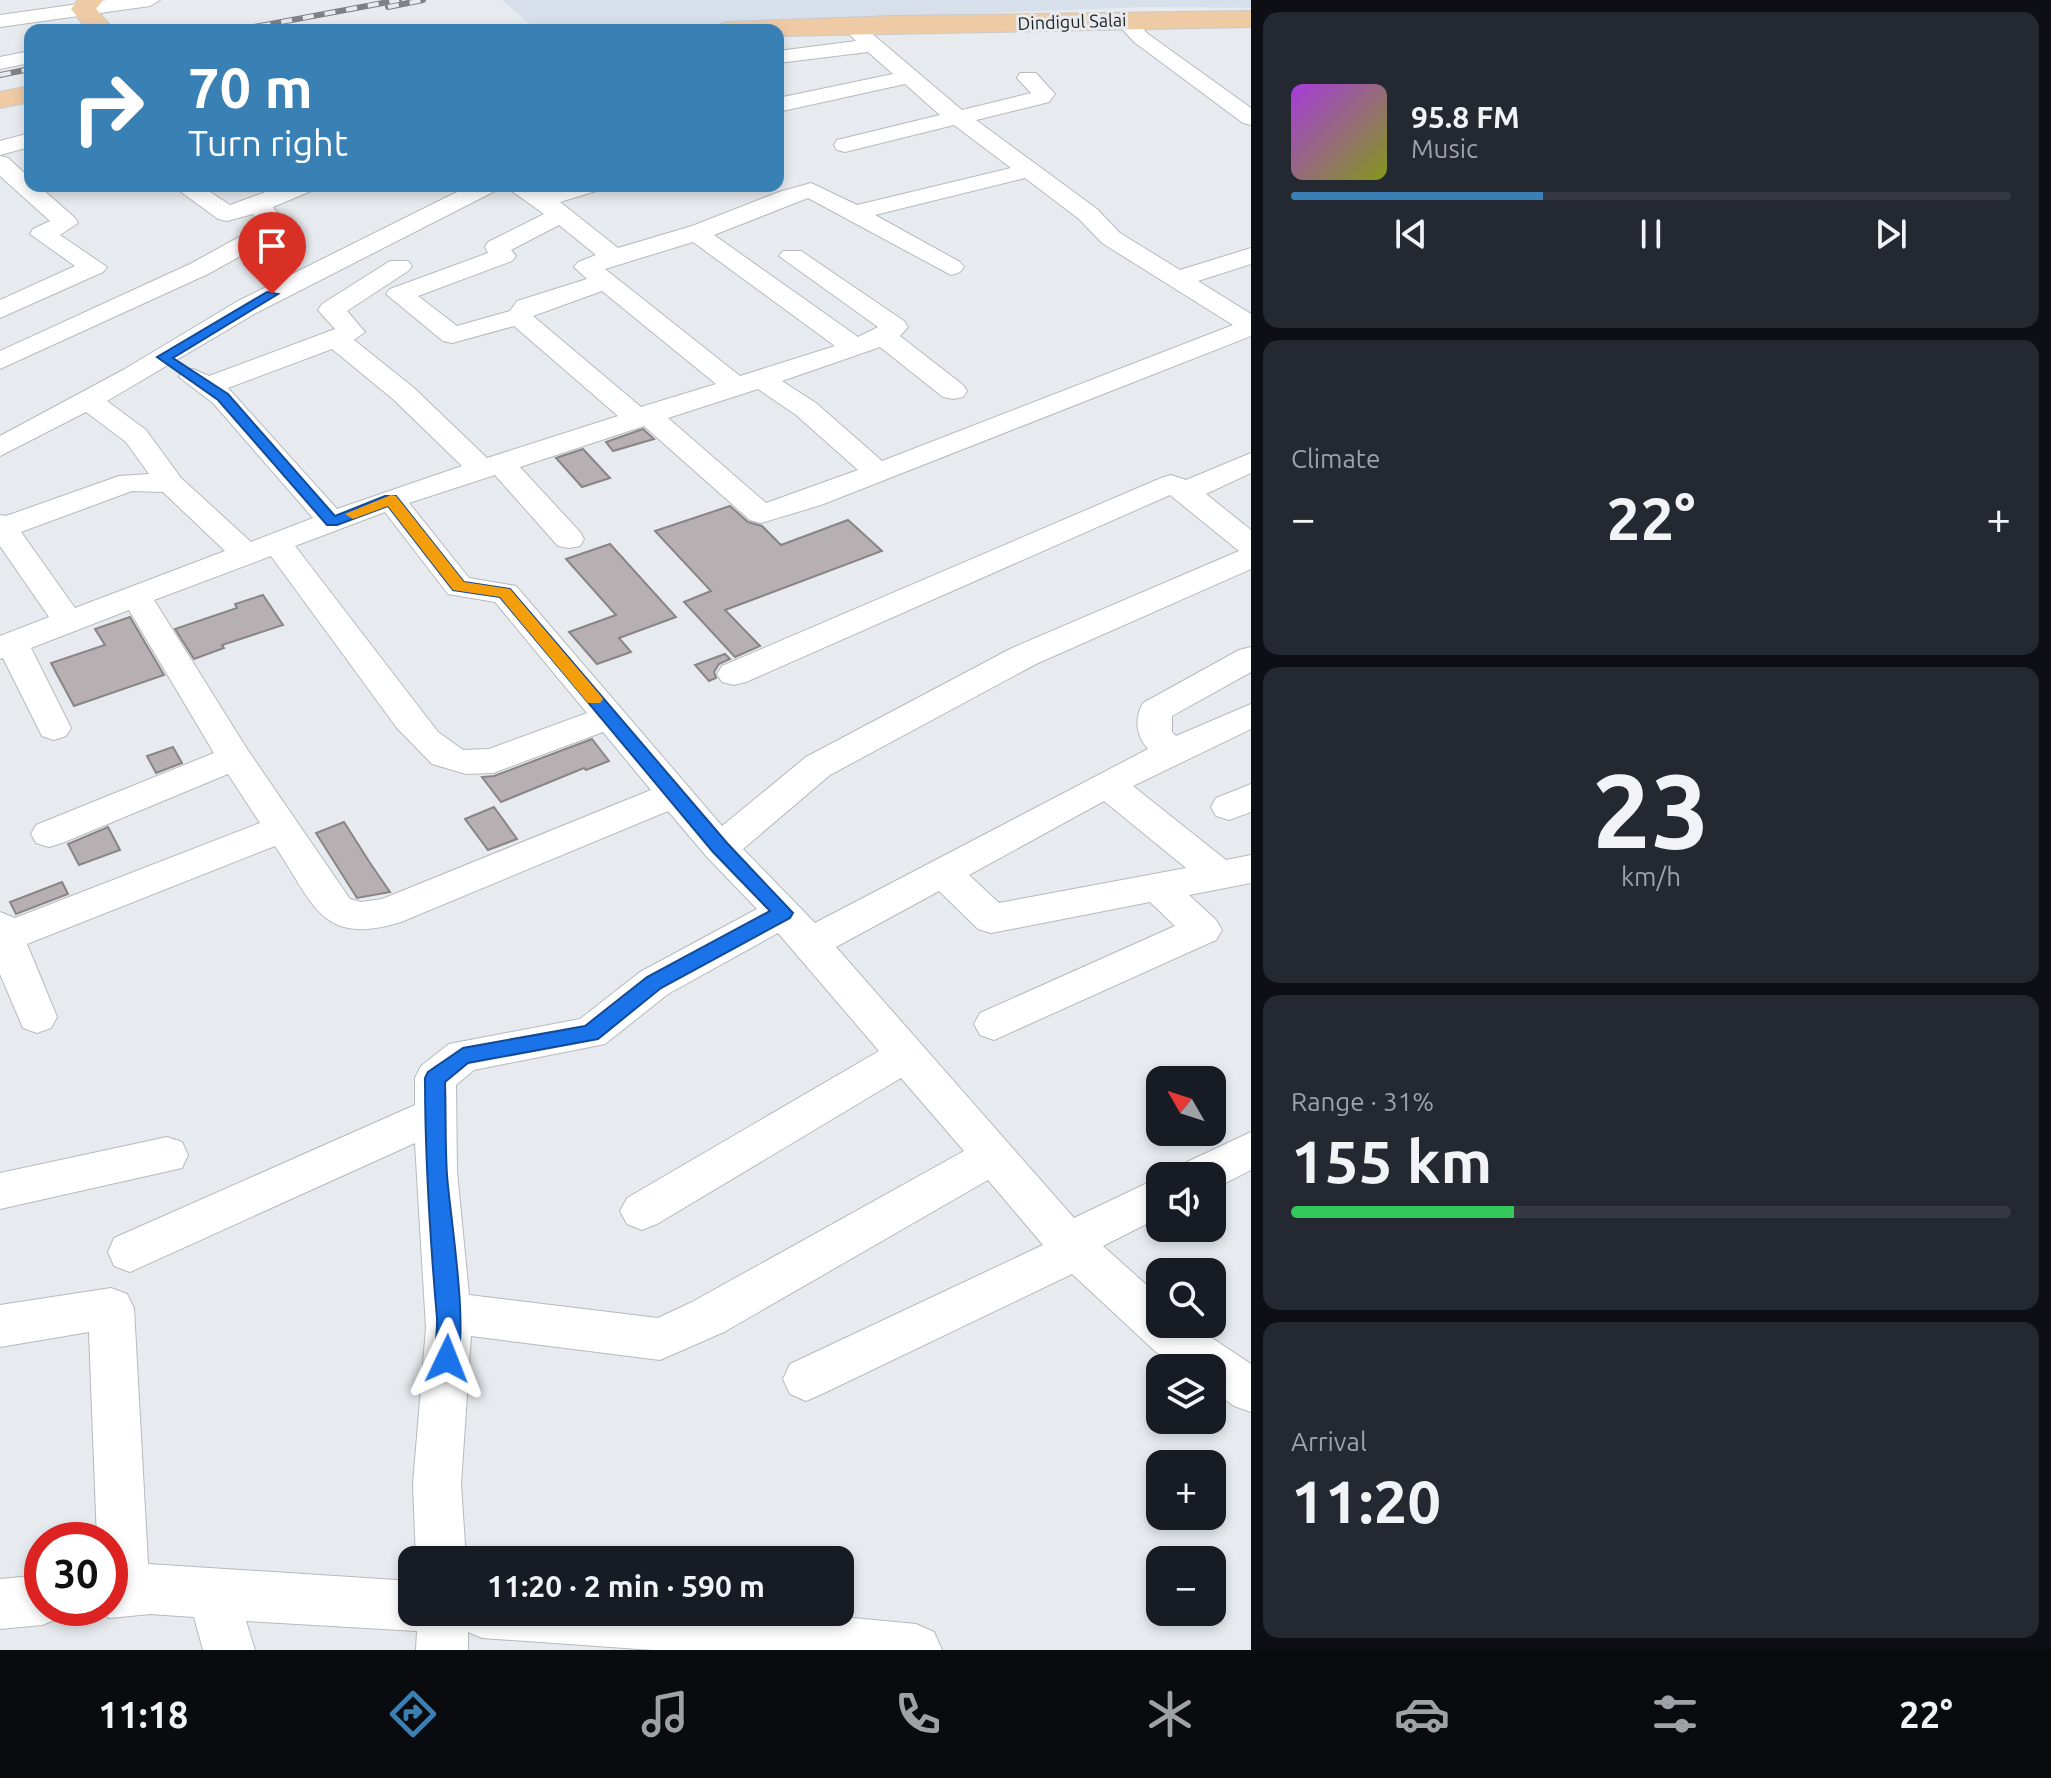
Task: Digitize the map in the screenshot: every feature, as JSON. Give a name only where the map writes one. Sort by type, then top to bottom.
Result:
[{"type":"main road","points":[[87,4],[98,24]]},
{"type":"main road","name":"Dindigul Salai","points":[[784,28],[1136,11],[1251,12]]},
{"type":"main road","name":"Dindigul Salai","points":[[893,24],[1251,19]]},
{"type":"main road","points":[[0,93],[24,89]]},
{"type":"main road","points":[[0,100],[24,95]]},
{"type":"street","points":[[5,16],[87,4],[150,0]]},
{"type":"street","points":[[1124,20],[1141,38],[1251,118]]},
{"type":"street","points":[[850,25],[959,118],[1088,214],[1111,238],[1251,326]]},
{"type":"street","points":[[784,56],[871,45]]},
{"type":"street","points":[[0,63],[24,58]]},
{"type":"street","points":[[784,104],[908,77]]},
{"type":"street","points":[[845,145],[1041,97],[1044,94],[1028,78]]},
{"type":"street","points":[[0,148],[24,142]]},
{"type":"street","points":[[0,163],[17,182]]},
{"type":"street","points":[[852,214],[1029,170]]},
{"type":"street","points":[[784,191],[811,190],[951,267]]},
{"type":"street","points":[[0,310],[94,267],[42,234],[66,223],[29,192]]},
{"type":"street","points":[[194,192],[227,214],[288,192]]},
{"type":"street","points":[[0,447],[89,401],[247,307],[475,192]]},
{"type":"street","points":[[527,192],[614,257]]},
{"type":"street","points":[[578,192],[497,247],[503,256],[399,294],[452,335],[519,317],[526,307],[605,282]]},
{"type":"street","points":[[772,192],[754,212],[587,267],[747,382],[806,409],[878,472]]},
{"type":"street","points":[[0,361],[199,269],[275,227],[259,204]]},
{"type":"street","points":[[593,240],[666,219]]},
{"type":"street","points":[[696,233],[856,347]]},
{"type":"street","points":[[54,728],[6,646],[391,499],[856,347],[883,336],[895,327],[792,256]]},
{"type":"street","points":[[1177,279],[1251,256]]},
{"type":"street","points":[[207,386],[352,332],[331,310],[399,266]]},
{"type":"street","points":[[519,317],[761,514],[810,499],[1251,326]]},
{"type":"street","points":[[883,336],[953,391]]},
{"type":"street","points":[[335,338],[491,466],[569,539]]},
{"type":"street","points":[[163,357],[223,397],[332,522]]},
{"type":"street","points":[[89,401],[136,436],[171,484],[247,555]]},
{"type":"street","points":[[1185,492],[1251,462]]},
{"type":"street","points":[[69,622],[1,527],[129,482],[171,484]]},
{"type":"street","points":[[734,674],[1171,484],[1251,545]]},
{"type":"street","points":[[391,499],[459,587],[505,593],[720,848],[796,929],[1072,1246],[1172,1337],[1251,1390]]},
{"type":"street","points":[[277,543],[430,746],[446,757],[474,765],[493,761],[609,717]]},
{"type":"street","points":[[720,848],[818,766],[1024,656],[1251,557]]},
{"type":"street","points":[[137,598],[235,758],[337,909],[347,916],[361,918],[388,912],[675,794]]},
{"type":"street","points":[[1172,753],[1155,735],[1155,711],[1251,658]]},
{"type":"street","points":[[440,1546],[437,1484],[448,1313],[436,1172],[435,1078],[463,1056],[591,1033],[654,983],[944,873],[1107,784],[1251,715]]},
{"type":"street","points":[[49,834],[235,758]]},
{"type":"street","points":[[1107,784],[1235,872]]},
{"type":"street","points":[[37,1017],[2,932],[285,828]]},
{"type":"street","points":[[944,873],[991,919],[1235,872]]},
{"type":"street","points":[[994,1024],[1203,930],[1157,887]]},
{"type":"street","points":[[642,1211],[904,1056]]},
{"type":"street","points":[[130,1252],[436,1114]]},
{"type":"street","points":[[1226,1163],[1251,1150]]},
{"type":"street","points":[[0,1191],[167,1155]]},
{"type":"street","points":[[448,1313],[660,1339],[708,1317],[993,1156]]},
{"type":"street","points":[[806,1379],[1072,1246],[1146,1204]]},
{"type":"street","points":[[0,1326],[111,1308],[116,1522]]},
{"type":"street","points":[[128,1592],[150,1589],[398,1606]]},
{"type":"street","points":[[213,1594],[229,1650]]},
{"type":"street","points":[[0,1604],[24,1602]]},
{"type":"street","points":[[442,1650],[443,1626]]},
{"type":"street","points":[[670,1626],[916,1650]]},
{"type":"shaded area","points":[[502,0],[1251,0],[1251,8],[1145,7],[715,24],[530,24]]},
{"type":"building","points":[[643,429],[654,439],[613,451],[606,442]]},
{"type":"building","points":[[583,449],[610,478],[582,487],[556,458]]},
{"type":"building","points":[[730,506],[748,522],[762,526],[781,545],[848,520],[882,551],[725,610],[760,646],[735,657],[684,602],[711,591],[655,531]]},
{"type":"building","points":[[610,544],[676,617],[619,638],[631,652],[597,664],[569,632],[616,615],[566,559]]},
{"type":"building","points":[[263,595],[283,625],[222,645],[224,648],[194,659],[175,629],[237,608],[235,604]]},
{"type":"building","points":[[130,617],[164,675],[74,706],[51,663],[105,645],[95,629]]},
{"type":"building","points":[[725,654],[730,659],[719,664],[714,672],[716,678],[709,681],[695,665]]},
{"type":"building","points":[[592,739],[609,761],[501,802],[482,777],[494,776]]},
{"type":"building","points":[[173,747],[182,763],[156,773],[147,756]]},
{"type":"building","points":[[494,807],[517,839],[488,850],[465,819]]},
{"type":"building","points":[[344,822],[390,892],[357,898],[316,833]]},
{"type":"building","points":[[108,827],[120,850],[79,865],[68,844]]},
{"type":"building","points":[[62,882],[68,894],[16,914],[10,902]]},
{"type":"railway","points":[[270,24],[399,0]]},
{"type":"railway","points":[[388,7],[423,0]]},
{"type":"railway","points":[[0,75],[24,70]]},
{"type":"slow traffic","points":[[353,514],[391,499],[459,587],[505,593],[594,699]]},
{"type":"route","points":[[272,294],[163,357],[223,397],[332,522],[391,499],[459,587],[505,593],[720,848],[783,913],[654,983],[591,1033],[463,1056],[435,1078],[436,1172],[449,1328],[447,1359]]}]
